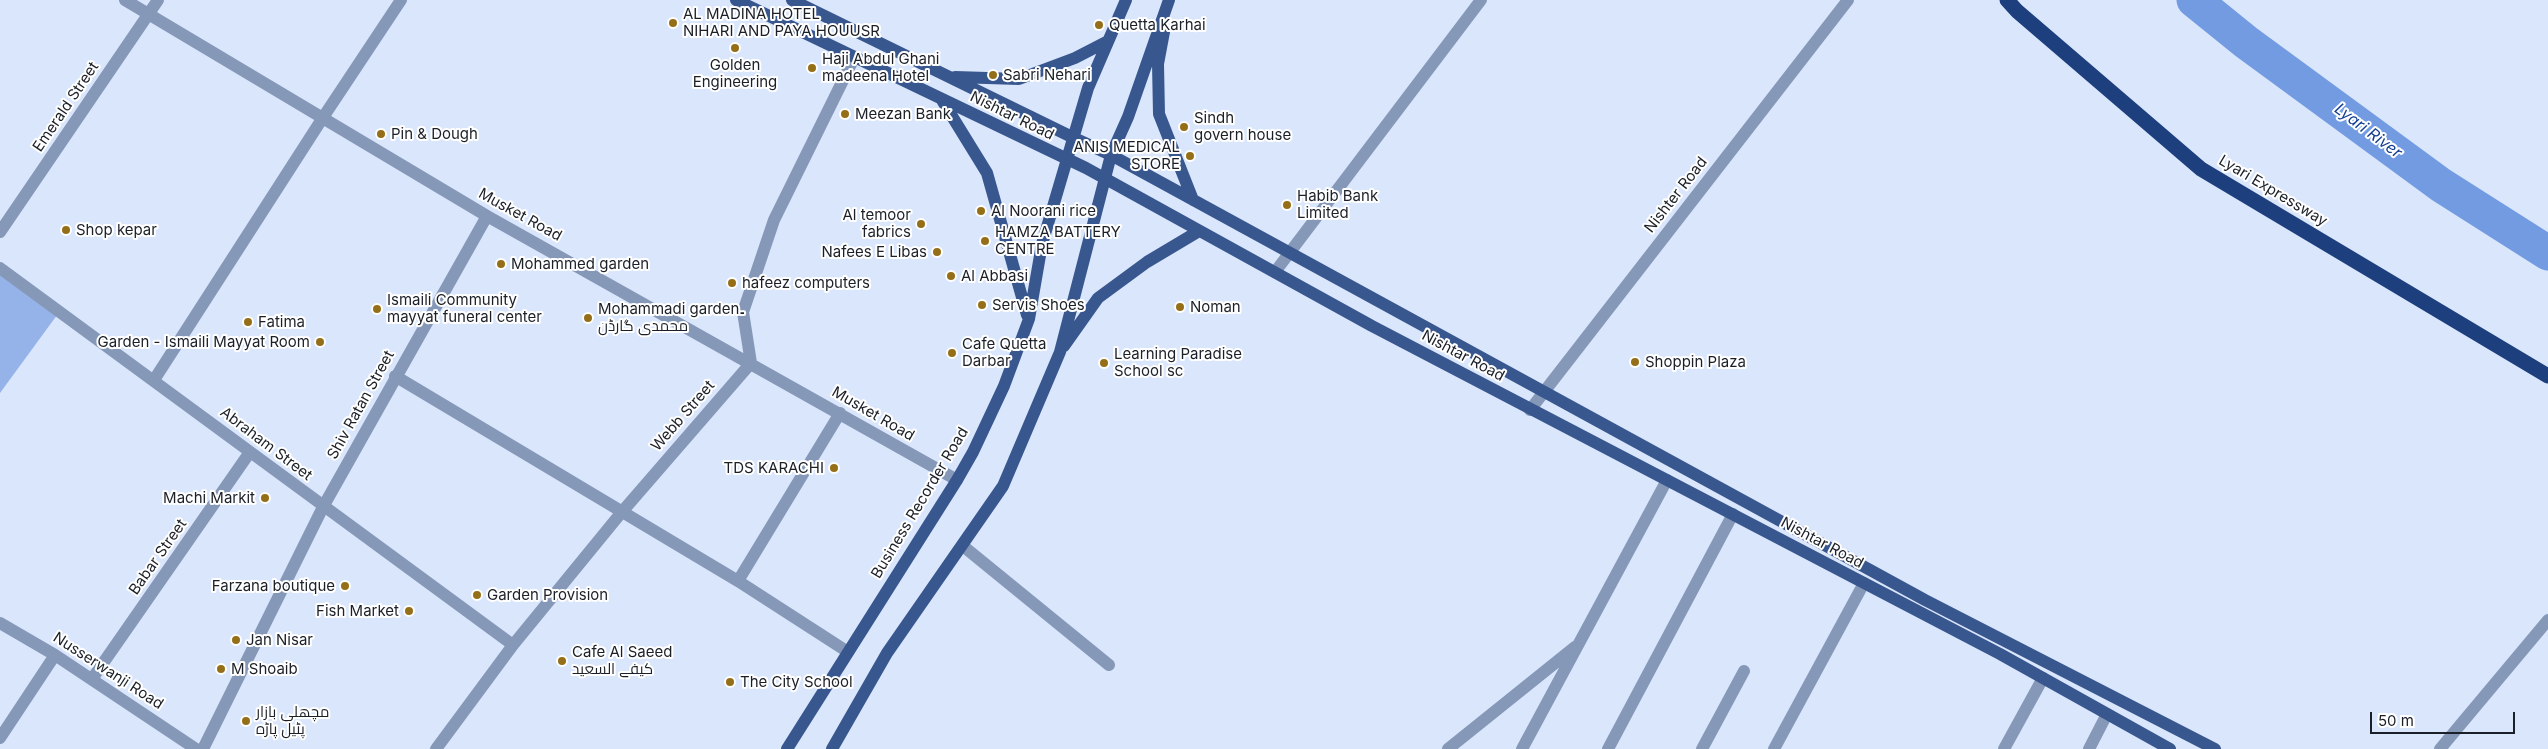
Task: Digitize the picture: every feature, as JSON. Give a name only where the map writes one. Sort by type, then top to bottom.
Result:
[{"type":"highway","name":"Lyari Expressway","points":[[2006,0],[2202,169],[2548,376]]},
{"type":"main road","name":"Nishtar Road","points":[[736,0],[1105,179],[1530,410],[1864,583],[2043,678],[2170,749]]},
{"type":"main road","name":"Nishtar Road","points":[[792,0],[1111,155],[1924,600],[2215,749]]},
{"type":"main road","name":"Business Recorder Road","points":[[787,749],[956,480],[972,452],[1004,386],[1028,319],[1042,244],[1088,88],[1126,0]]},
{"type":"main road","points":[[832,749],[887,653],[1003,486],[1060,352],[1111,155],[1128,117],[1170,0]]},
{"type":"main road","points":[[1170,0],[1158,64],[1159,114],[1193,200]]},
{"type":"main road","points":[[950,77],[1019,79],[1075,58],[1108,41]]},
{"type":"main road","points":[[942,100],[987,173],[1028,319]]},
{"type":"main road","points":[[1060,352],[1098,298],[1148,262],[1199,231]]},
{"type":"street","name":"Musket Road","points":[[125,0],[487,216],[956,480]]},
{"type":"street","name":"Emerald Street","points":[[0,232],[158,0]]},
{"type":"street","points":[[154,380],[401,0]]},
{"type":"street","points":[[1275,272],[1481,0]]},
{"type":"street","name":"Nishter Road","points":[[1530,410],[1848,0]]},
{"type":"street","points":[[751,363],[742,312],[774,220],[854,58]]},
{"type":"street","name":"Shiv Ratan Street","points":[[203,749],[323,507],[395,376],[487,216]]},
{"type":"street","name":"Abraham Street","points":[[0,268],[513,645]]},
{"type":"street","name":"Webb Street","points":[[436,749],[513,645],[621,513],[751,363]]},
{"type":"street","points":[[395,376],[621,513],[738,581],[848,652]]},
{"type":"street","points":[[738,581],[840,413]]},
{"type":"street","name":"Babar Street","points":[[92,680],[250,452]]},
{"type":"street","points":[[1522,749],[1667,480]]},
{"type":"street","points":[[1608,749],[1733,514]]},
{"type":"street","points":[[963,546],[1110,665]]},
{"type":"street","points":[[1774,749],[1864,583]]},
{"type":"street","points":[[2440,749],[2548,620]]},
{"type":"street","name":"Nusserwanji Road","points":[[0,623],[55,655],[196,749]]},
{"type":"street","points":[[1448,749],[1579,644]]},
{"type":"street","points":[[0,738],[55,655]]},
{"type":"street","points":[[1702,749],[1744,671]]},
{"type":"street","points":[[2004,749],[2043,678]]},
{"type":"street","points":[[2089,749],[2107,714]]},
{"type":"shaded area","points":[[0,268],[60,311],[0,393]]},
{"type":"waterway","name":"Lyari River","points":[[2194,0],[2246,42],[2441,185],[2548,253]]},
{"type":"place","name":"AL MADINA HOTEL NIHARI AND PAYA HOUUSR","points":[[673,23]]},
{"type":"place","name":"Quetta Karhai","points":[[1099,25]]},
{"type":"place","name":"Golden Engineering","points":[[735,48]]},
{"type":"place","name":"Haji Abdul Ghani madeena Hotel","points":[[812,68]]},
{"type":"place","name":"Sabri Nehari","points":[[993,75]]},
{"type":"place","name":"Meezan Bank","points":[[845,114]]},
{"type":"place","name":"Sindh govern house","points":[[1184,127]]},
{"type":"place","name":"Pin & Dough","points":[[381,134]]},
{"type":"place","name":"ANIS MEDICAL STORE","points":[[1190,156]]},
{"type":"place","name":"Habib Bank Limited","points":[[1287,205]]},
{"type":"place","name":"Al Noorani rice","points":[[981,211]]},
{"type":"place","name":"Al temoor fabrics","points":[[921,224]]},
{"type":"place","name":"Shop kepar","points":[[66,230]]},
{"type":"place","name":"HAMZA BATTERY CENTRE","points":[[985,241]]},
{"type":"place","name":"Nafees E Libas","points":[[937,252]]},
{"type":"place","name":"Mohammed garden","points":[[501,264]]},
{"type":"place","name":"Al Abbasi","points":[[951,276]]},
{"type":"place","name":"hafeez computers","points":[[732,283]]},
{"type":"place","name":"Servis Shoes","points":[[982,305]]},
{"type":"place","name":"Noman","points":[[1180,307]]},
{"type":"place","name":"Ismaili Community mayyat funeral center","points":[[377,309]]},
{"type":"place","name":"Mohammadi garden۔ محمدی گارڈن","points":[[588,318]]},
{"type":"place","name":"Fatima","points":[[248,322]]},
{"type":"place","name":"Garden - Ismaili Mayyat Room","points":[[320,342]]},
{"type":"place","name":"Cafe Quetta Darbar","points":[[952,353]]},
{"type":"place","name":"Shoppin Plaza","points":[[1635,362]]},
{"type":"place","name":"Learning Paradise School sc","points":[[1104,363]]},
{"type":"place","name":"TDS KARACHI","points":[[834,468]]},
{"type":"place","name":"Machi Markit","points":[[265,498]]},
{"type":"place","name":"Farzana boutique","points":[[345,586]]},
{"type":"place","name":"Garden Provision","points":[[477,595]]},
{"type":"place","name":"Fish Market","points":[[409,611]]},
{"type":"place","name":"Jan Nisar","points":[[236,640]]},
{"type":"place","name":"Cafe Al Saeed کیفے السعید","points":[[562,661]]},
{"type":"place","name":"M Shoaib","points":[[221,669]]},
{"type":"place","name":"The City School","points":[[730,682]]},
{"type":"place","name":"مچھلی بازار پٹیل پاڑہ","points":[[246,721]]}]
